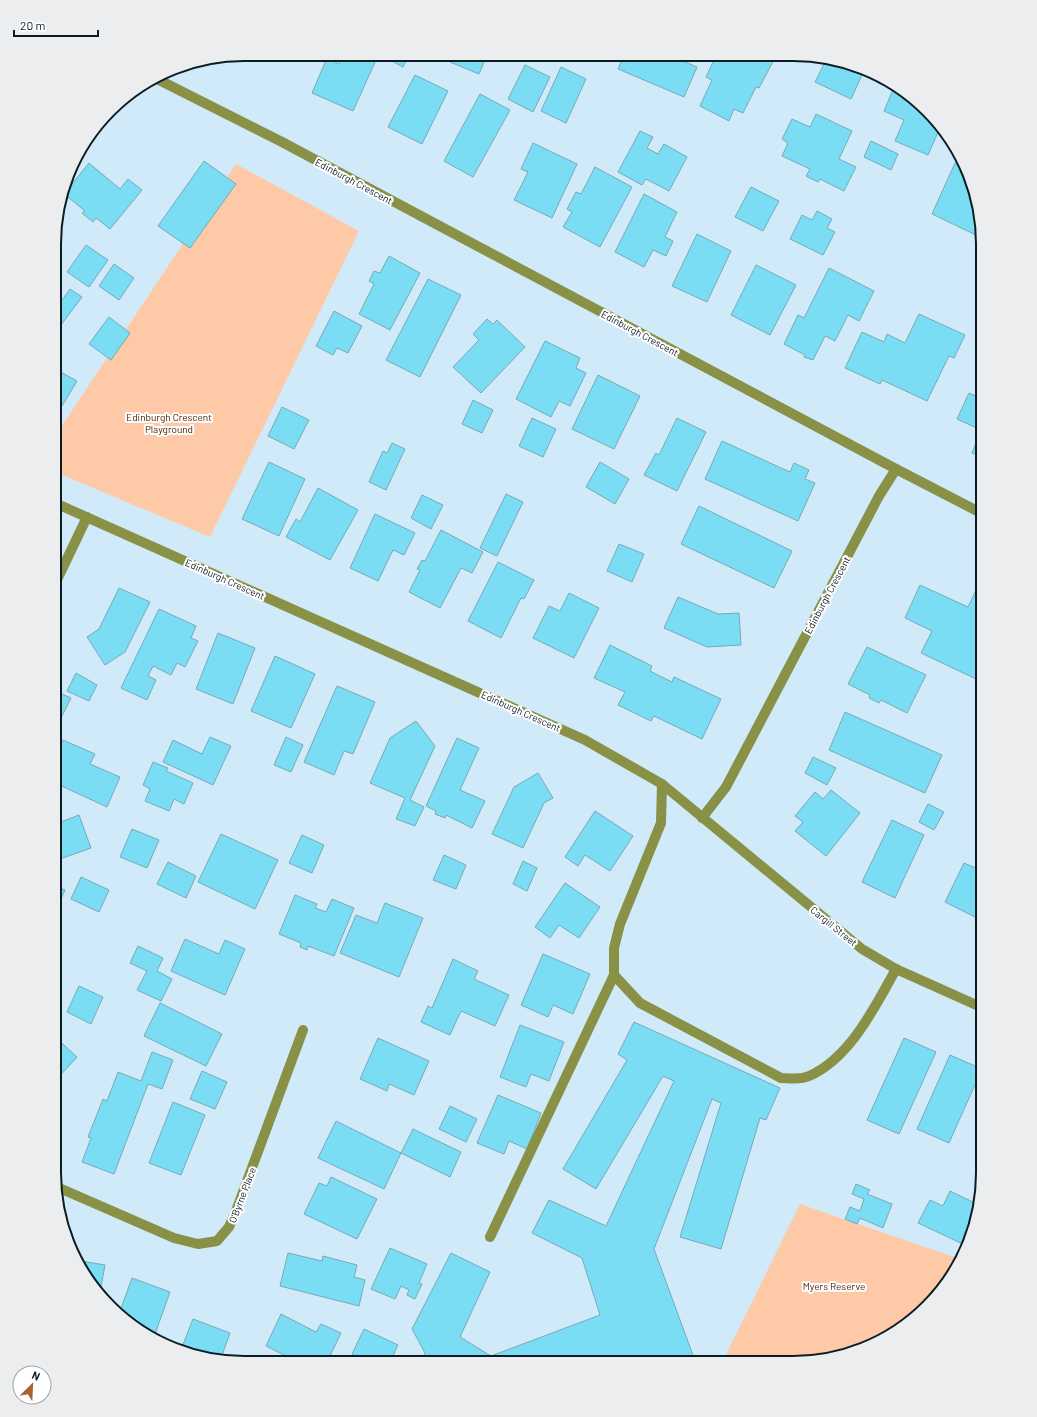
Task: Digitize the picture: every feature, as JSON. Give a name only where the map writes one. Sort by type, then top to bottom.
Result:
[{"type":"street","name":"Edinburgh Crescent","points":[[61,506],[585,740],[662,784],[702,818],[726,787],[876,503],[896,469],[282,142],[161,81]]},
{"type":"street","points":[[896,469],[976,510]]},
{"type":"street","points":[[61,571],[86,517]]},
{"type":"street","points":[[490,1237],[614,975],[614,948],[620,924],[662,823],[662,784]]},
{"type":"street","name":"Cargill Street","points":[[702,818],[862,949],[896,969],[976,1005]]},
{"type":"street","points":[[614,975],[640,1003],[781,1078],[807,1077],[833,1061],[855,1036],[896,969]]},
{"type":"street","name":"O'Byrne Place","points":[[62,1189],[174,1238],[198,1244],[217,1241],[229,1227],[236,1211],[303,1030]]},
{"type":"green space","name":"Edinburgh Crescent Playground","points":[[236,164],[359,231],[210,537],[61,475],[61,427]]},
{"type":"green space","name":"Myers Reserve","points":[[800,1204],[955,1257],[945,1275],[931,1294],[914,1311],[895,1325],[863,1342],[840,1350],[805,1356],[725,1356]]},
{"type":"building","points":[[326,61],[333,61],[339,64],[340,61],[376,61],[353,111],[312,93]]},
{"type":"building","points":[[392,61],[406,61],[403,67]]},
{"type":"building","points":[[450,61],[484,61],[479,74]]},
{"type":"building","points":[[621,61],[683,61],[697,67],[684,97],[618,69]]},
{"type":"building","points":[[714,61],[773,61],[759,88],[756,87],[743,113],[734,109],[729,121],[700,106],[712,80],[706,77]]},
{"type":"building","points":[[824,64],[840,67],[862,75],[851,99],[815,82]]},
{"type":"building","points":[[525,65],[550,77],[533,112],[508,99]]},
{"type":"building","points":[[561,67],[586,79],[566,123],[541,111]]},
{"type":"building","points":[[415,75],[448,91],[422,144],[388,127]]},
{"type":"building","points":[[893,91],[914,106],[931,123],[938,133],[928,155],[895,141],[904,120],[884,111]]},
{"type":"building","points":[[480,94],[510,110],[473,177],[444,161]]},
{"type":"building","points":[[816,114],[852,131],[839,159],[856,167],[844,191],[820,179],[818,182],[806,176],[810,169],[782,156],[788,143],[782,139],[792,119],[810,127]]},
{"type":"building","points":[[640,131],[653,137],[647,148],[658,154],[664,144],[687,157],[669,191],[646,179],[642,185],[618,172]]},
{"type":"building","points":[[871,141],[898,154],[891,170],[864,157]]},
{"type":"building","points":[[533,143],[577,164],[552,218],[514,200],[528,172],[521,169]]},
{"type":"building","points":[[204,161],[236,184],[190,248],[158,226]]},
{"type":"building","points":[[89,163],[120,189],[128,179],[142,190],[110,229],[96,218],[93,222],[82,213],[85,211],[67,197],[71,186]]},
{"type":"building","points":[[955,163],[957,164],[970,197],[976,235],[932,214]]},
{"type":"building","points":[[595,167],[632,187],[600,247],[563,227],[572,212],[567,209],[576,192],[581,194]]},
{"type":"building","points":[[751,187],[779,201],[763,231],[735,217]]},
{"type":"building","points":[[644,194],[677,212],[665,237],[673,241],[666,256],[653,250],[644,267],[615,252]]},
{"type":"building","points":[[817,211],[832,219],[827,228],[835,232],[823,255],[790,239],[802,215],[812,220]]},
{"type":"building","points":[[697,234],[731,251],[707,302],[672,286]]},
{"type":"building","points":[[86,245],[108,260],[89,287],[67,272]]},
{"type":"building","points":[[389,256],[420,273],[390,330],[359,314],[374,284],[369,281],[374,271],[380,273]]},
{"type":"building","points":[[114,264],[134,278],[119,300],[99,286]]},
{"type":"building","points":[[756,265],[796,285],[770,335],[731,315]]},
{"type":"building","points":[[829,268],[874,291],[859,321],[848,315],[835,341],[825,336],[813,360],[804,357],[805,355],[784,344],[798,315],[804,318]]},
{"type":"building","points":[[428,279],[461,295],[420,377],[386,360]]},
{"type":"building","points":[[70,289],[82,297],[61,325],[61,299],[62,300]]},
{"type":"building","points":[[334,311],[362,326],[348,353],[337,348],[333,355],[316,346]]},
{"type":"building","points":[[919,314],[965,335],[954,358],[949,356],[927,401],[882,380],[880,384],[845,368],[862,332],[884,342],[887,334],[905,343]]},
{"type":"building","points":[[109,317],[130,333],[111,360],[89,344]]},
{"type":"building","points":[[487,319],[493,324],[497,320],[525,347],[481,393],[453,367],[479,340],[473,334]]},
{"type":"building","points":[[545,341],[580,358],[576,368],[586,373],[570,406],[559,401],[551,417],[516,399]]},
{"type":"building","points":[[61,372],[77,381],[61,406]]},
{"type":"building","points":[[598,375],[640,396],[614,449],[572,429]]},
{"type":"building","points":[[969,393],[976,396],[976,428],[957,419]]},
{"type":"building","points":[[473,400],[493,410],[482,433],[462,424]]},
{"type":"building","points":[[282,407],[309,420],[294,449],[268,436]]},
{"type":"building","points":[[532,418],[556,429],[543,457],[519,446]]},
{"type":"building","points":[[677,418],[706,432],[677,491],[644,475],[656,453],[659,455]]},
{"type":"building","points":[[722,441],[790,472],[794,463],[809,470],[805,479],[815,483],[798,521],[705,479]]},
{"type":"building","points":[[392,443],[405,449],[386,490],[369,482],[383,451],[387,453]]},
{"type":"building","points":[[976,443],[976,455],[972,453]]},
{"type":"building","points":[[269,462],[305,479],[279,536],[242,519]]},
{"type":"building","points":[[600,462],[629,479],[615,504],[586,487]]},
{"type":"building","points":[[318,488],[358,510],[330,560],[286,537],[296,519],[300,522]]},
{"type":"building","points":[[506,494],[523,502],[497,556],[480,548]]},
{"type":"building","points":[[422,495],[443,505],[431,529],[411,518]]},
{"type":"building","points":[[699,506],[792,551],[774,588],[681,544]]},
{"type":"building","points":[[375,514],[415,533],[404,555],[393,550],[378,581],[350,568]]},
{"type":"building","points":[[441,530],[483,552],[472,573],[461,568],[440,608],[409,592],[420,570],[417,569],[422,560],[425,561]]},
{"type":"building","points":[[619,544],[644,554],[632,582],[607,571]]},
{"type":"building","points":[[498,562],[534,580],[524,599],[521,598],[501,638],[468,621]]},
{"type":"building","points":[[920,585],[968,607],[976,590],[976,679],[921,653],[932,631],[905,618]]},
{"type":"building","points":[[119,588],[150,602],[125,652],[105,665],[87,637],[99,629]]},
{"type":"building","points":[[569,593],[599,608],[574,658],[533,638],[549,606],[560,611]]},
{"type":"building","points":[[678,597],[718,614],[739,613],[741,645],[707,647],[664,628]]},
{"type":"building","points":[[159,609],[196,626],[191,638],[198,641],[185,667],[177,663],[171,675],[153,666],[148,676],[156,680],[147,700],[121,688]]},
{"type":"building","points":[[218,633],[255,648],[233,704],[196,689]]},
{"type":"building","points":[[610,645],[652,666],[650,671],[672,682],[674,677],[721,699],[702,739],[654,716],[651,721],[618,705],[625,692],[594,678]]},
{"type":"building","points":[[867,647],[926,675],[907,713],[881,700],[879,703],[869,698],[870,695],[848,684]]},
{"type":"building","points":[[275,656],[315,674],[291,728],[251,711]]},
{"type":"building","points":[[76,673],[97,685],[89,701],[67,691]]},
{"type":"building","points":[[337,686],[375,702],[353,754],[344,751],[334,775],[304,762]]},
{"type":"building","points":[[61,694],[71,698],[61,718]]},
{"type":"building","points":[[845,712],[942,755],[925,793],[829,750]]},
{"type":"building","points":[[416,721],[435,746],[410,800],[424,807],[415,826],[396,819],[405,798],[370,783],[390,738]]},
{"type":"building","points":[[210,737],[231,746],[213,785],[163,762],[173,740],[202,754]]},
{"type":"building","points":[[286,737],[303,745],[291,772],[274,765]]},
{"type":"building","points":[[457,738],[479,748],[460,790],[485,801],[472,828],[446,815],[445,818],[435,814],[436,811],[426,806]]},
{"type":"building","points":[[63,740],[95,754],[90,764],[120,777],[107,807],[61,786],[61,745]]},
{"type":"building","points":[[813,757],[836,768],[827,785],[805,773]]},
{"type":"building","points":[[153,762],[168,768],[166,771],[193,783],[184,804],[174,799],[169,811],[145,801],[150,789],[143,785]]},
{"type":"building","points":[[538,773],[553,798],[544,803],[523,848],[492,834],[514,787]]},
{"type":"building","points":[[831,790],[860,813],[826,856],[795,831],[803,822],[795,816],[815,792],[823,799]]},
{"type":"building","points":[[928,804],[944,812],[934,830],[919,822]]},
{"type":"building","points":[[595,811],[633,836],[610,871],[585,855],[578,866],[565,857]]},
{"type":"building","points":[[79,815],[91,848],[61,859],[61,822]]},
{"type":"building","points":[[892,820],[924,835],[895,898],[862,882]]},
{"type":"building","points":[[132,829],[159,840],[147,868],[120,857]]},
{"type":"building","points":[[221,834],[278,860],[255,909],[198,882]]},
{"type":"building","points":[[302,835],[324,845],[312,873],[289,863]]},
{"type":"building","points":[[444,855],[466,865],[456,889],[433,880]]},
{"type":"building","points":[[523,861],[537,868],[527,891],[513,884]]},
{"type":"building","points":[[168,862],[196,876],[186,898],[157,884]]},
{"type":"building","points":[[964,863],[976,868],[976,918],[945,902]]},
{"type":"building","points":[[81,877],[109,890],[99,912],[71,899]]},
{"type":"building","points":[[565,883],[600,907],[579,938],[559,925],[550,938],[535,927]]},
{"type":"building","points":[[61,888],[65,890],[61,899]]},
{"type":"building","points":[[295,895],[317,904],[315,908],[326,912],[332,899],[354,908],[334,956],[308,946],[307,950],[300,947],[301,943],[279,934]]},
{"type":"building","points":[[385,903],[423,918],[399,977],[340,953],[356,915],[377,923]]},
{"type":"building","points":[[185,939],[219,954],[225,940],[245,949],[225,995],[171,971]]},
{"type":"building","points":[[138,946],[163,958],[157,971],[172,979],[161,1001],[137,990],[147,971],[130,963]]},
{"type":"building","points":[[543,954],[590,974],[573,1014],[553,1005],[548,1017],[521,1005]]},
{"type":"building","points":[[453,959],[478,971],[474,979],[509,995],[495,1026],[461,1011],[450,1035],[421,1022],[428,1006],[432,1008]]},
{"type":"building","points":[[79,986],[103,997],[91,1024],[67,1012]]},
{"type":"building","points":[[160,1003],[222,1034],[206,1066],[144,1036]]},
{"type":"building","points":[[634,1022],[780,1088],[766,1120],[760,1118],[721,1249],[680,1237],[721,1103],[712,1099],[654,1249],[693,1356],[491,1356],[600,1315],[582,1258],[532,1233],[549,1200],[606,1226],[674,1081],[663,1076],[596,1189],[563,1169],[627,1060],[618,1054]]},
{"type":"building","points":[[520,1025],[564,1042],[549,1081],[531,1074],[526,1087],[500,1077]]},
{"type":"building","points":[[378,1038],[429,1061],[414,1095],[389,1084],[387,1091],[360,1079]]},
{"type":"building","points":[[904,1038],[936,1052],[899,1134],[867,1120]]},
{"type":"building","points":[[61,1042],[77,1057],[61,1074]]},
{"type":"building","points":[[152,1052],[173,1060],[162,1089],[148,1084],[114,1174],[82,1162],[91,1138],[88,1137],[103,1099],[107,1101],[118,1072],[141,1081]]},
{"type":"building","points":[[950,1055],[976,1066],[976,1082],[949,1143],[917,1129]]},
{"type":"building","points":[[202,1071],[227,1082],[215,1109],[190,1099]]},
{"type":"building","points":[[498,1095],[541,1113],[527,1149],[509,1141],[504,1154],[477,1143]]},
{"type":"building","points":[[173,1102],[205,1115],[181,1175],[149,1163]]},
{"type":"building","points":[[450,1106],[477,1119],[466,1142],[439,1129]]},
{"type":"building","points":[[336,1121],[401,1153],[384,1189],[318,1158]]},
{"type":"building","points":[[413,1129],[461,1152],[450,1177],[401,1153]]},
{"type":"building","points":[[331,1177],[377,1199],[357,1239],[304,1214],[319,1183],[327,1186]]},
{"type":"building","points":[[856,1184],[870,1190],[867,1194],[892,1204],[883,1228],[860,1218],[857,1224],[845,1219],[850,1207],[860,1211],[864,1199],[852,1194]]},
{"type":"building","points":[[950,1191],[973,1202],[970,1220],[962,1244],[918,1223],[930,1200],[943,1206]]},
{"type":"building","points":[[390,1248],[427,1264],[419,1283],[422,1284],[415,1299],[407,1295],[409,1290],[401,1286],[395,1299],[371,1289]]},
{"type":"building","points":[[288,1253],[322,1261],[323,1256],[357,1265],[354,1277],[365,1280],[359,1306],[280,1286]]},
{"type":"building","points":[[451,1253],[490,1272],[460,1337],[491,1356],[423,1356],[425,1353],[412,1329]]},
{"type":"building","points":[[85,1262],[105,1265],[101,1287]]},
{"type":"building","points":[[132,1278],[170,1292],[155,1333],[142,1325],[121,1309]]},
{"type":"building","points":[[281,1314],[316,1332],[321,1324],[341,1333],[330,1356],[286,1356],[266,1346]]},
{"type":"building","points":[[193,1319],[230,1333],[222,1354],[197,1350],[183,1345]]},
{"type":"building","points":[[364,1329],[398,1345],[393,1356],[356,1356],[352,1354]]}]
